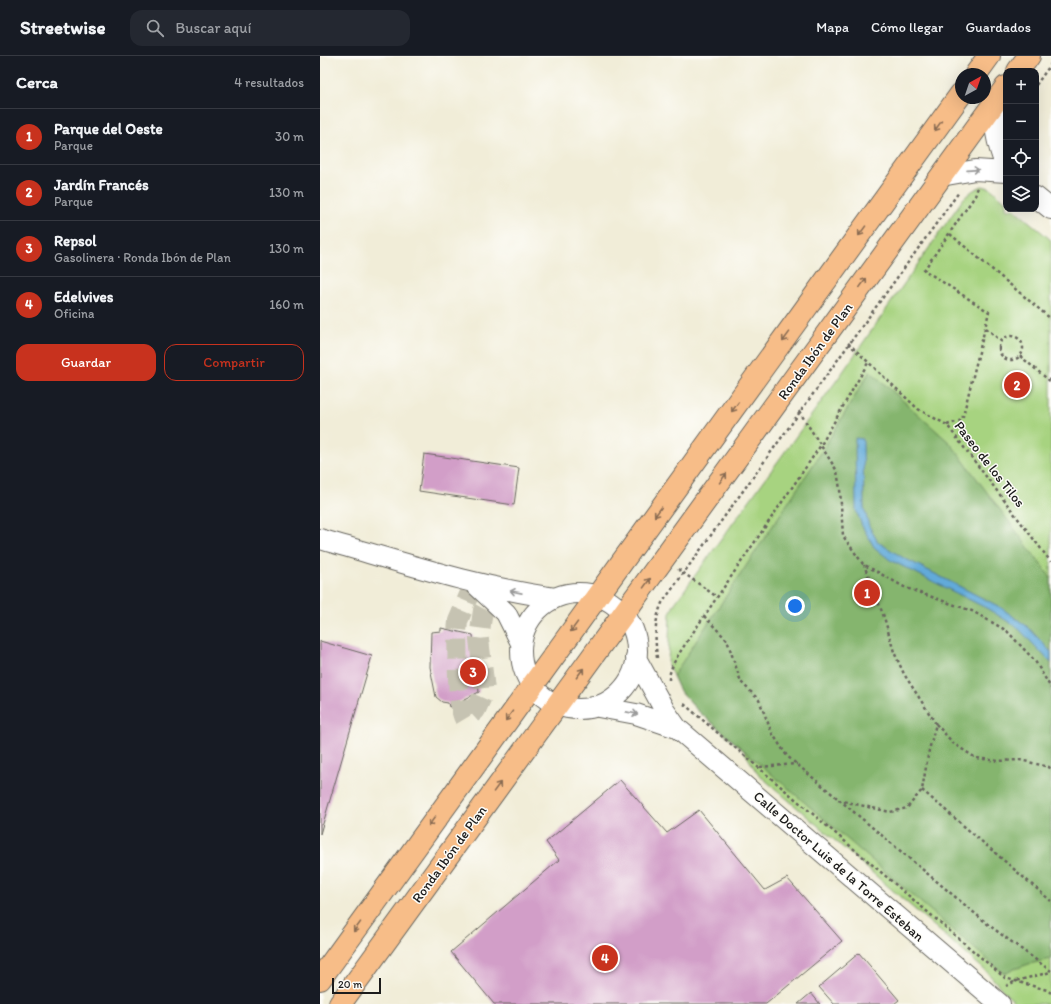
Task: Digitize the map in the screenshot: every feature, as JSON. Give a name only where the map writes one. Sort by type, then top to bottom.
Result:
[{"type":"main road","points":[[980,68],[989,56]]},
{"type":"main road","points":[[1020,68],[1029,56]]},
{"type":"main road","name":"Ronda Ibón de Plan","points":[[340,1004],[1002,94]]},
{"type":"main road","points":[[320,979],[955,102]]},
{"type":"street","points":[[1002,94],[994,124],[1003,157]]},
{"type":"street","points":[[941,176],[980,170],[1003,172]]},
{"type":"street","points":[[1039,199],[1051,209]]},
{"type":"street","points":[[320,539],[474,583],[520,593],[555,598]]},
{"type":"street","points":[[474,583],[506,613],[521,643]]},
{"type":"street","points":[[568,593],[583,593],[597,596],[612,603],[624,614],[634,634],[636,658],[630,677],[618,693],[602,704],[569,708],[557,704],[543,696],[532,685],[525,672],[521,658],[521,643],[526,624],[538,608],[555,598],[568,593]]},
{"type":"street","points":[[636,658],[665,711],[677,728]]},
{"type":"street","points":[[593,706],[636,714],[677,728]]},
{"type":"street","name":"Calle Doctor Luis de la Torre Esteban","points":[[677,728],[995,1000]]},
{"type":"path","points":[[1039,81],[1051,64]]},
{"type":"path","points":[[947,425],[962,420],[989,312],[924,270],[975,196],[980,170]]},
{"type":"path","points":[[657,660],[655,636],[658,613],[662,603],[848,343],[980,170]]},
{"type":"path","points":[[950,234],[1051,319]]},
{"type":"path","points":[[986,328],[1001,341]]},
{"type":"path","points":[[1008,337],[1019,339],[1023,349],[1020,356],[1013,360],[1005,359],[999,349],[1001,341],[1008,337]]},
{"type":"path","name":"Paseo de los Tilos","points":[[848,343],[869,361],[918,409],[947,425],[1051,562]]},
{"type":"path","points":[[1020,356],[1051,382]]},
{"type":"path","points":[[666,679],[670,682],[669,674],[704,616],[821,445],[869,361]]},
{"type":"path","points":[[799,411],[837,471],[843,536],[863,564],[884,617],[894,652],[904,674],[936,724],[954,744],[976,758],[998,761],[1020,760],[1048,767],[1051,770]]},
{"type":"path","points":[[863,564],[906,588],[972,611],[1007,631],[1035,661],[1051,688]]},
{"type":"path","points":[[683,573],[717,597]]},
{"type":"path","points":[[704,616],[727,640],[741,682],[759,700],[772,734],[787,756],[990,926],[1051,971]]},
{"type":"path","points":[[681,699],[685,705],[1005,978],[1047,990],[1051,993]]},
{"type":"path","points":[[838,800],[890,812],[907,808],[922,790],[929,750],[936,724]]},
{"type":"path","points":[[759,767],[797,764]]},
{"type":"path","points":[[922,790],[1051,901]]},
{"type":"path","points":[[995,1000],[1016,980],[1051,971]]},
{"type":"green space","points":[[982,186],[990,188],[1003,199],[1003,212],[1018,212],[1051,240],[1051,1004],[1017,1004],[987,972],[757,773],[744,751],[697,710],[680,691],[668,665],[670,613],[675,603],[842,373],[963,199],[972,191]]},
{"type":"green space","points":[[870,371],[951,444],[1051,578],[1051,959],[1029,964],[1003,973],[697,710],[680,691],[673,676],[819,456]]},
{"type":"water","points":[[855,438],[863,439],[864,507],[869,526],[878,542],[902,557],[1000,607],[1028,627],[1051,652],[1051,663],[1019,629],[1004,619],[988,609],[890,560],[874,547],[862,526],[856,510]]},
{"type":"building","points":[[424,454],[519,468],[514,505],[419,491]]},
{"type":"building","points":[[441,628],[473,635],[479,692],[449,707],[448,703],[442,702],[436,697],[430,667],[431,632],[441,631]]},
{"type":"building","points":[[320,641],[372,656],[320,834]]},
{"type":"building","points":[[620,780],[667,833],[699,810],[765,890],[787,878],[842,941],[766,1004],[494,1004],[451,952],[559,860],[546,842]]},
{"type":"building","points":[[859,953],[899,1000],[894,1004],[834,1004],[819,987]]},
{"type":"building","points":[[811,993],[820,1004],[798,1004]]},
{"type":"tunnel","points":[[474,583],[458,621],[457,632],[460,704],[465,720],[476,710],[485,690],[479,639],[483,610],[490,597]]},
{"type":"place","name":"Jardín Francés","points":[[1017,385]]},
{"type":"place","name":"Parque del Oeste","points":[[867,593]]},
{"type":"place","name":"Repsol","points":[[473,672]]},
{"type":"place","name":"Edelvives","points":[[605,958]]}]
